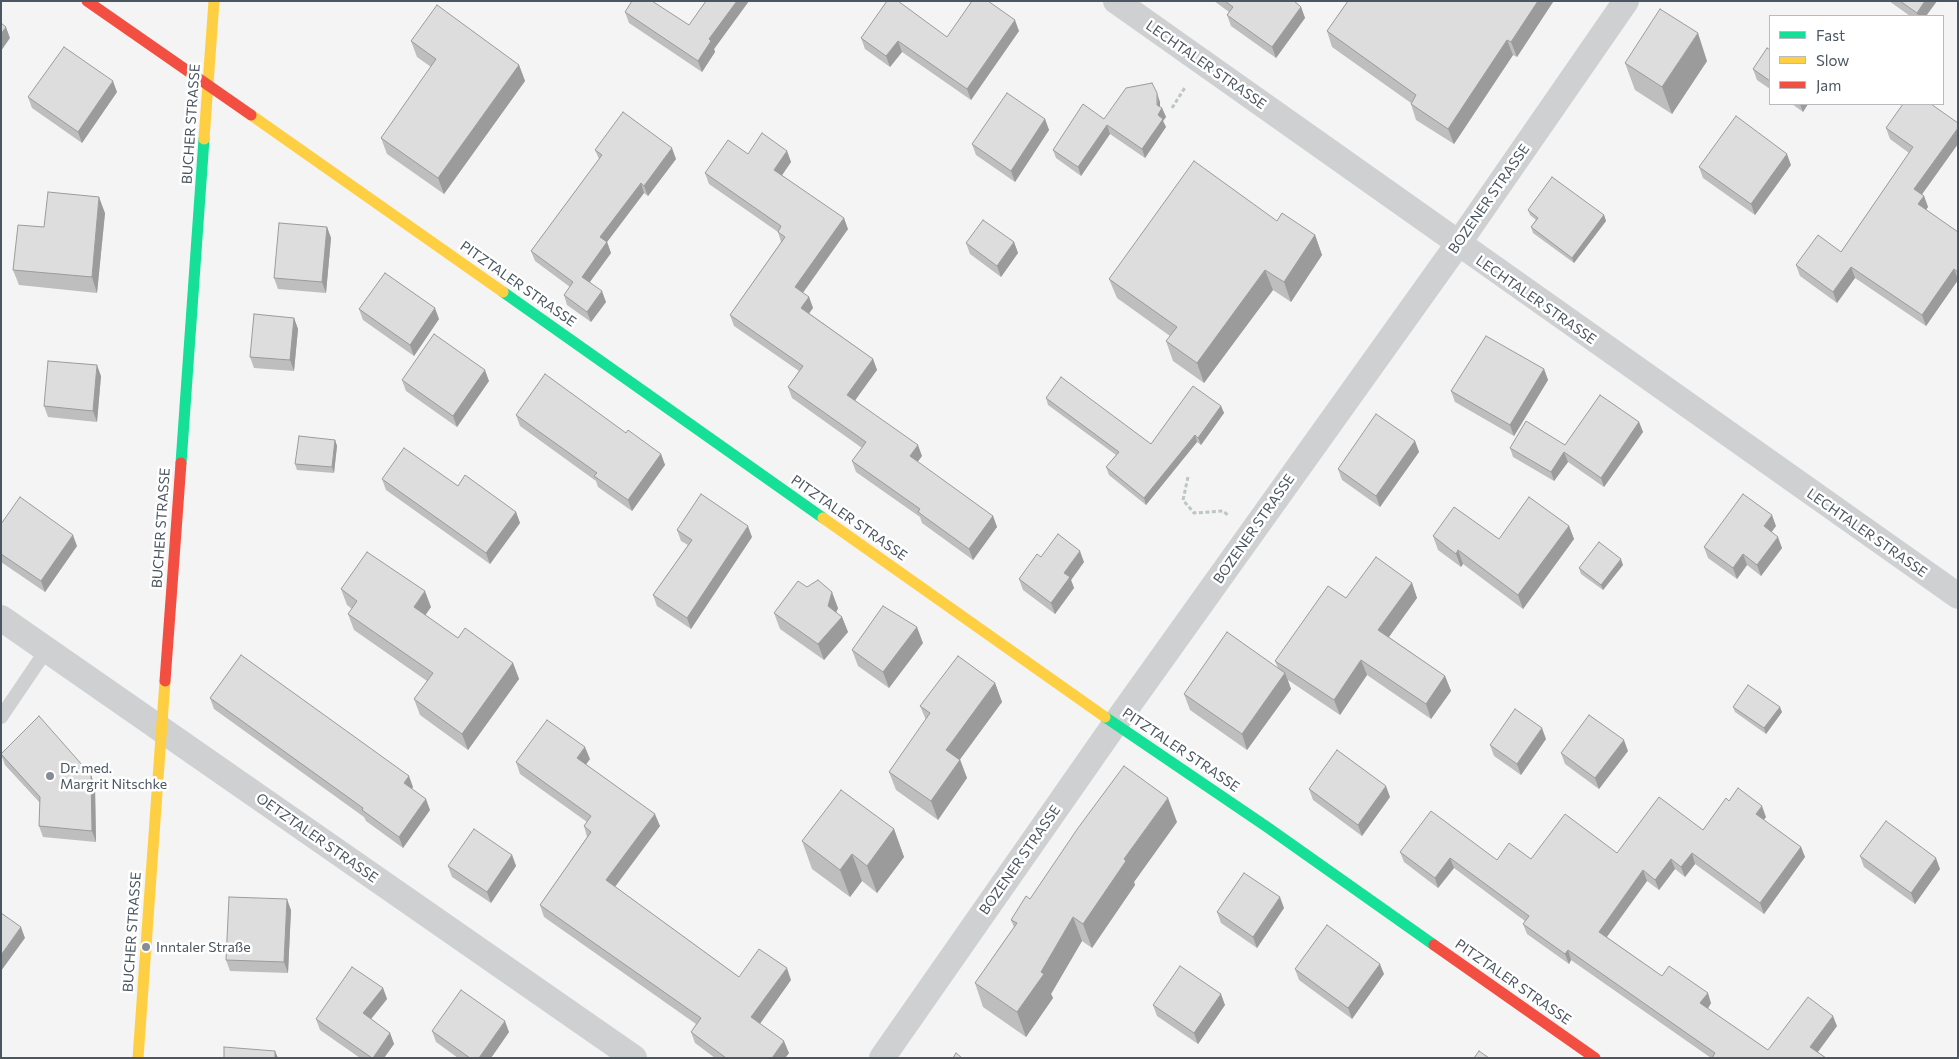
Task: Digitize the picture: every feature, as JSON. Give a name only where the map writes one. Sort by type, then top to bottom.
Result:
[{"type":"street","name":"PITZTALER STRASSE","points":[[87,1],[1115,724],[1267,827],[1595,1058]]},
{"type":"street","name":"BUCHER STRASSE","points":[[138,1058],[214,1]]},
{"type":"street","name":"LECHTALER STRASSE","points":[[1116,1],[1958,596]]},
{"type":"street","name":"BOZENER STRASSE","points":[[882,1058],[1115,724],[1458,244],[1626,1]]},
{"type":"street","name":"OETZTALER STRASSE","points":[[1,618],[634,1058]]},
{"type":"lane","points":[[1,717],[46,649]]},
{"type":"path","points":[[1188,477],[1183,500],[1194,513],[1223,511],[1251,533]]},
{"type":"building","points":[[632,1],[652,1],[689,25],[706,1],[737,1],[709,39],[711,41],[698,61],[625,12]]},
{"type":"building","points":[[887,1],[898,1],[947,37],[972,1],[988,1],[1015,20],[967,89],[898,41],[886,56],[861,38]]},
{"type":"building","points":[[1225,1],[1294,1],[1301,7],[1272,47],[1227,15],[1233,7]]},
{"type":"building","points":[[1348,1],[1538,1],[1511,42],[1507,40],[1448,129],[1411,104],[1416,95],[1327,31]]},
{"type":"building","points":[[1900,1],[1925,1],[1917,13]]},
{"type":"building","points":[[437,5],[519,65],[438,178],[381,138],[436,59],[411,41]]},
{"type":"building","points":[[1660,9],[1698,33],[1662,87],[1625,63]]},
{"type":"building","points":[[1,23],[6,27],[1,34]]},
{"type":"building","points":[[64,47],[113,81],[78,132],[28,97]]},
{"type":"building","points":[[1767,48],[1769,49],[1769,80],[1753,69]]},
{"type":"building","points":[[1152,83],[1157,93],[1157,105],[1162,108],[1158,115],[1163,119],[1142,149],[1107,125],[1078,167],[1053,150],[1083,104],[1104,119],[1126,88]]},
{"type":"building","points":[[1007,93],[1045,119],[1011,171],[972,144]]},
{"type":"building","points":[[1902,105],[1932,105],[1958,123],[1958,128],[1914,189],[1924,196],[1918,204],[1958,232],[1958,272],[1954,269],[1922,315],[1851,267],[1833,292],[1796,265],[1818,235],[1841,252],[1913,147],[1886,128]]},
{"type":"building","points":[[623,112],[672,148],[644,186],[641,183],[600,237],[607,242],[582,277],[602,291],[587,312],[564,295],[573,282],[531,251],[602,155],[595,150]]},
{"type":"building","points":[[1736,116],[1787,154],[1751,204],[1699,167]]},
{"type":"building","points":[[762,133],[787,151],[774,170],[844,218],[795,287],[809,297],[801,308],[873,359],[847,395],[918,445],[910,456],[993,516],[969,549],[918,512],[920,509],[852,461],[866,442],[788,387],[803,366],[730,315],[785,237],[778,232],[781,226],[705,173],[728,140],[748,154]]},
{"type":"building","points":[[1194,161],[1277,221],[1282,213],[1315,235],[1284,282],[1265,270],[1197,363],[1166,341],[1177,327],[1109,279]]},
{"type":"building","points":[[1552,177],[1604,215],[1572,258],[1531,227],[1538,218],[1528,210]]},
{"type":"building","points":[[48,192],[99,197],[92,277],[13,270],[18,225],[44,227]]},
{"type":"building","points":[[983,220],[1014,242],[997,266],[966,243]]},
{"type":"building","points":[[279,223],[327,227],[322,282],[274,278]]},
{"type":"building","points":[[385,273],[435,308],[410,345],[359,309]]},
{"type":"building","points":[[254,314],[294,318],[290,360],[250,357]]},
{"type":"building","points":[[434,334],[485,370],[453,416],[402,380]]},
{"type":"building","points":[[1486,336],[1544,369],[1510,425],[1451,391]]},
{"type":"building","points":[[48,361],[97,365],[93,411],[44,406]]},
{"type":"building","points":[[545,374],[626,433],[628,430],[661,454],[628,500],[594,476],[597,473],[516,415]]},
{"type":"building","points":[[1061,377],[1151,444],[1193,386],[1221,406],[1198,438],[1195,435],[1144,498],[1106,467],[1119,452],[1046,398]]},
{"type":"building","points":[[1600,395],[1639,422],[1601,478],[1564,452],[1551,472],[1510,448],[1526,421],[1565,445]]},
{"type":"building","points":[[1376,414],[1415,441],[1376,496],[1338,469]]},
{"type":"building","points":[[299,436],[335,440],[332,467],[295,464]]},
{"type":"building","points":[[404,448],[458,486],[465,475],[516,512],[486,553],[382,479]]},
{"type":"building","points":[[701,494],[748,526],[687,618],[653,595],[692,540],[677,530]]},
{"type":"building","points":[[1743,494],[1772,515],[1764,526],[1778,537],[1757,565],[1743,554],[1733,568],[1704,547]]},
{"type":"building","points":[[20,497],[73,535],[41,581],[1,554],[1,524]]},
{"type":"building","points":[[1529,497],[1569,526],[1518,595],[1458,550],[1456,554],[1433,536],[1454,507],[1499,539]]},
{"type":"building","points":[[1058,534],[1080,551],[1064,573],[1070,577],[1051,603],[1019,579],[1037,554],[1041,557]]},
{"type":"building","points":[[1599,542],[1621,559],[1601,585],[1579,568]]},
{"type":"building","points":[[367,552],[425,591],[414,607],[458,638],[465,628],[513,663],[462,734],[414,699],[433,673],[348,614],[357,601],[341,589]]},
{"type":"building","points":[[1376,557],[1412,583],[1378,630],[1445,676],[1426,704],[1361,660],[1334,700],[1275,661],[1328,586],[1346,598]]},
{"type":"building","points":[[818,580],[832,592],[828,606],[842,617],[818,644],[774,613],[798,581],[807,587]]},
{"type":"building","points":[[883,606],[917,627],[883,672],[852,650]]},
{"type":"building","points":[[1227,632],[1285,673],[1242,734],[1184,694]]},
{"type":"building","points":[[241,655],[409,776],[404,783],[426,799],[399,837],[362,810],[363,808],[210,698]]},
{"type":"building","points":[[958,656],[995,683],[946,750],[960,760],[931,801],[889,772],[930,713],[920,706]]},
{"type":"building","points":[[1748,685],[1780,707],[1764,728],[1733,707]]},
{"type":"building","points":[[1515,709],[1542,728],[1517,764],[1490,745]]},
{"type":"building","points":[[1589,715],[1624,740],[1595,778],[1561,753]]},
{"type":"building","points":[[39,716],[91,775],[92,831],[39,826],[40,797],[1,754]]},
{"type":"building","points":[[547,720],[585,747],[577,758],[655,814],[606,880],[739,977],[759,949],[787,968],[751,1017],[784,1041],[772,1058],[726,1058],[691,1032],[701,1018],[540,905],[591,832],[584,826],[591,816],[516,762]]},
{"type":"building","points":[[1337,750],[1386,786],[1358,825],[1309,789]]},
{"type":"building","points":[[1124,766],[1168,798],[1124,859],[1126,861],[1083,924],[1073,917],[1041,972],[1044,974],[1017,1012],[975,983],[1017,923],[1011,920],[1026,896],[1030,899],[1078,828]]},
{"type":"building","points":[[1738,788],[1762,806],[1756,814],[1801,847],[1760,903],[1692,853],[1681,867],[1671,859],[1655,880],[1643,870],[1599,932],[1662,976],[1669,966],[1708,993],[1700,1003],[1768,1050],[1808,997],[1833,1016],[1810,1047],[1826,1058],[1712,1058],[1715,1053],[1568,950],[1565,954],[1523,924],[1529,916],[1450,858],[1435,878],[1400,852],[1431,811],[1497,860],[1509,843],[1531,859],[1565,814],[1617,853],[1659,797],[1703,830],[1726,798],[1729,801]]},
{"type":"building","points":[[841,790],[894,829],[867,866],[852,854],[840,870],[802,841]]},
{"type":"building","points":[[1886,821],[1936,858],[1911,893],[1860,856]]},
{"type":"building","points":[[474,829],[512,855],[487,892],[448,866]]},
{"type":"building","points":[[1244,873],[1280,897],[1253,937],[1217,912]]},
{"type":"building","points":[[229,897],[287,899],[284,962],[226,960]]},
{"type":"building","points":[[1,913],[21,927],[1,955]]},
{"type":"building","points":[[1327,925],[1380,964],[1348,1008],[1295,969]]},
{"type":"building","points":[[1180,966],[1221,994],[1194,1033],[1153,1005]]},
{"type":"building","points":[[352,967],[383,988],[363,1013],[390,1033],[373,1058],[316,1019]]},
{"type":"building","points":[[461,990],[505,1021],[479,1058],[470,1058],[432,1031]]},
{"type":"building","points":[[224,1047],[275,1051],[275,1058],[224,1058]]},
{"type":"building","points":[[1479,1051],[1489,1058],[1474,1058]]},
{"type":"building","points":[[956,1053],[962,1058],[953,1058]]},
{"type":"traffic: fast","points":[[181,463],[204,139]]},
{"type":"traffic: fast","points":[[503,292],[823,518]]},
{"type":"traffic: fast","points":[[1105,717],[1267,827],[1434,945]]},
{"type":"traffic: slow","points":[[204,139],[214,1]]},
{"type":"traffic: slow","points":[[251,115],[503,292]]},
{"type":"traffic: slow","points":[[823,518],[1105,717]]},
{"type":"traffic: slow","points":[[138,1058],[165,681]]},
{"type":"traffic: jam","points":[[87,1],[251,115]]},
{"type":"traffic: jam","points":[[165,681],[181,463]]},
{"type":"traffic: jam","points":[[1434,945],[1595,1058]]},
{"type":"place","name":"Dr. med. Margrit Nitschke","points":[[50,776]]},
{"type":"place","name":"Inntaler Straße","points":[[146,947]]}]
